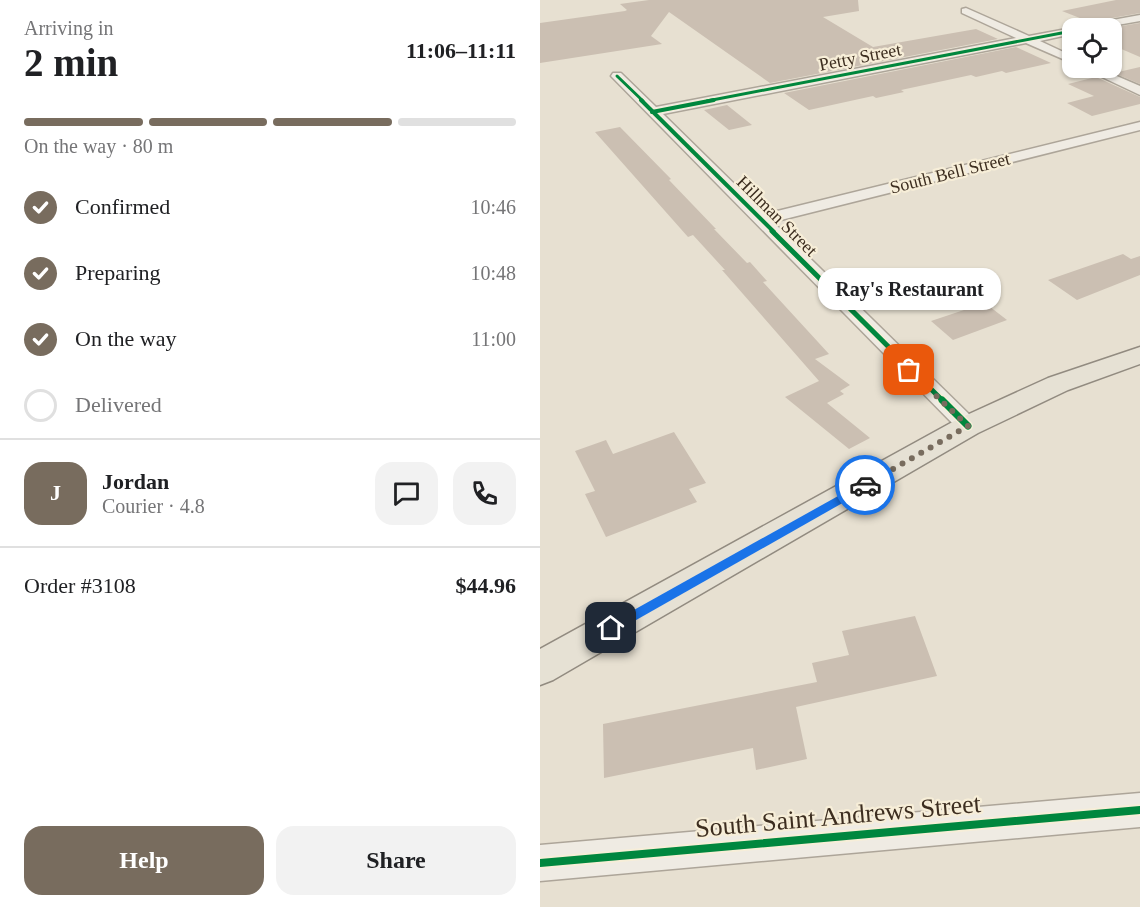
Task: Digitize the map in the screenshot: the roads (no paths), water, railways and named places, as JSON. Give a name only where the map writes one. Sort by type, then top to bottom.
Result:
[{"type":"main road","points":[[540,668],[968,426],[1058,384],[1140,355]]},
{"type":"street","points":[[966,11],[1062,55]]},
{"type":"street","points":[[1122,21],[1140,18]]},
{"type":"street","name":"Petty Street","points":[[652,112],[1062,33]]},
{"type":"street","name":"Hillman Street","points":[[617,76],[968,426]]},
{"type":"street","points":[[1111,78],[1140,91]]},
{"type":"street","name":"South Bell Street","points":[[760,220],[1140,126]]},
{"type":"street","name":"South Saint Andrews Street","points":[[540,863],[1140,810]]},
{"type":"place","name":"Ray's Restaurant","points":[[909,370]]}]
